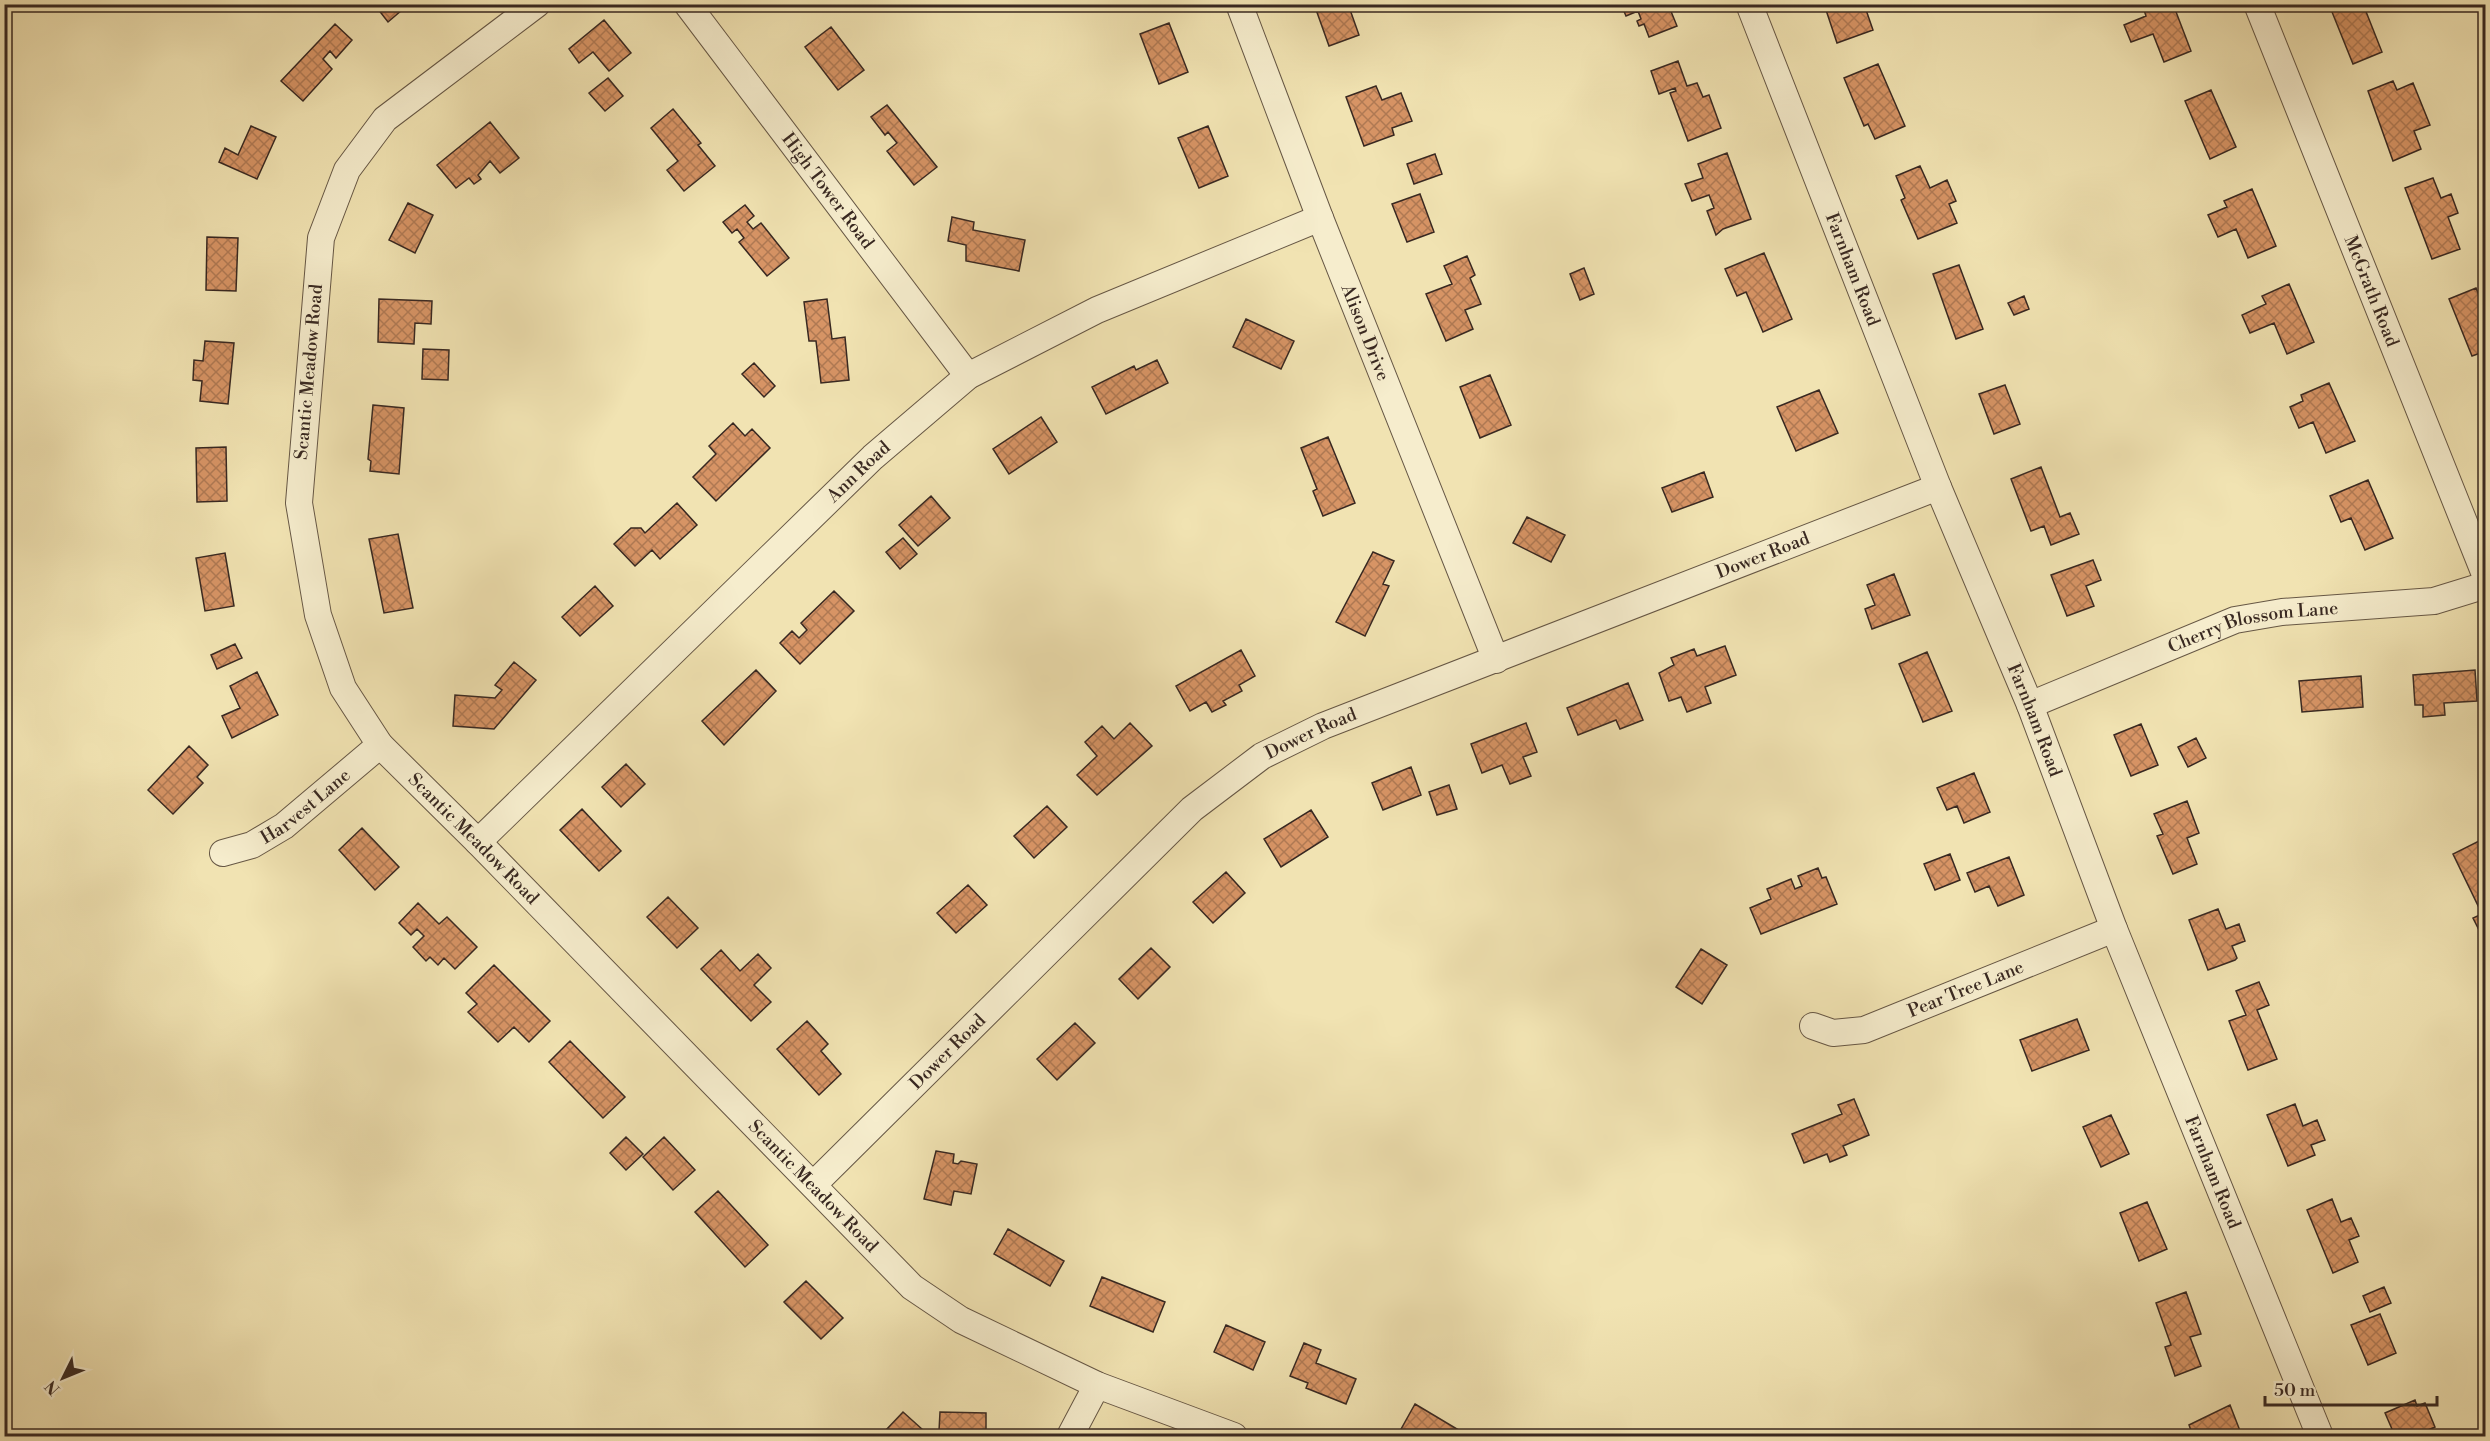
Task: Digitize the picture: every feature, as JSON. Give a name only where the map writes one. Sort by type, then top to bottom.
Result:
[{"type":"street","name":"Scantic Meadow Road","points":[[537,4],[385,118],[347,170],[321,238],[309,356],[299,503],[318,615],[343,688],[380,745],[814,1184],[912,1287],[961,1320],[1097,1385],[1234,1437]]},
{"type":"street","name":"High Tower Road","points":[[687,4],[968,376]]},
{"type":"street","name":"Alison Drive","points":[[1239,4],[1320,218],[1496,660]]},
{"type":"street","name":"Farnham Road","points":[[1749,4],[1938,487],[2030,705],[2115,929],[2320,1437]]},
{"type":"street","name":"McGrath Road","points":[[2257,4],[2486,577]]},
{"type":"street","name":"Ann Road","points":[[478,842],[873,457],[968,376],[1096,310],[1320,218]]},
{"type":"street","name":"Dower Road","points":[[814,1184],[1192,809],[1262,756],[1323,726],[1938,487]]},
{"type":"street","name":"Cherry Blossom Lane","points":[[2030,705],[2235,620],[2282,612],[2434,601],[2486,585]]},
{"type":"street","name":"Harvest Lane","points":[[223,853],[252,845],[284,826],[380,745]]},
{"type":"street","name":"Pear Tree Lane","points":[[1813,1026],[1833,1033],[1864,1030],[2115,929]]},
{"type":"street","points":[[1070,1437],[1097,1385]]},
{"type":"building","points":[[374,4],[409,4],[388,22]]},
{"type":"building","points":[[1314,4],[1348,4],[1359,35],[1329,46]]},
{"type":"building","points":[[1621,4],[1668,4],[1677,26],[1649,37],[1644,24],[1639,26],[1637,21],[1641,19],[1638,11],[1626,16]]},
{"type":"building","points":[[1824,4],[1864,4],[1873,30],[1837,43]]},
{"type":"building","points":[[2142,4],[2173,4],[2191,51],[2164,62],[2153,34],[2131,42],[2124,25],[2146,16]]},
{"type":"building","points":[[2337,4],[2363,4],[2382,52],[2353,64],[2330,7]]},
{"type":"building","points":[[604,20],[631,53],[609,71],[593,52],[579,63],[569,49]]},
{"type":"building","points":[[1169,23],[1188,72],[1159,84],[1140,34]]},
{"type":"building","points":[[335,24],[352,40],[336,58],[330,51],[323,59],[332,69],[303,101],[281,81]]},
{"type":"building","points":[[831,27],[864,70],[838,90],[805,47]]},
{"type":"building","points":[[1678,61],[1687,86],[1697,83],[1703,97],[1709,95],[1721,128],[1688,141],[1670,93],[1676,91],[1675,88],[1659,94],[1651,71]]},
{"type":"building","points":[[1878,64],[1905,126],[1875,139],[1868,124],[1864,126],[1844,78]]},
{"type":"building","points":[[608,78],[623,96],[605,111],[589,93]]},
{"type":"building","points":[[2393,81],[2397,90],[2413,83],[2430,125],[2414,131],[2421,149],[2393,161],[2368,91]]},
{"type":"building","points":[[1376,86],[1382,100],[1401,93],[1412,121],[1392,128],[1394,135],[1364,146],[1346,97]]},
{"type":"building","points":[[2211,90],[2236,147],[2210,159],[2185,101]]},
{"type":"building","points":[[887,105],[937,167],[914,185],[887,151],[897,143],[888,132],[885,135],[871,117]]},
{"type":"building","points":[[673,109],[701,143],[698,145],[715,166],[684,191],[667,170],[678,161],[651,128]]},
{"type":"building","points":[[490,122],[519,158],[500,173],[490,161],[478,175],[481,179],[474,184],[469,178],[456,188],[437,165]]},
{"type":"building","points":[[251,126],[276,137],[257,179],[219,162],[225,148],[238,155]]},
{"type":"building","points":[[1208,126],[1228,176],[1199,188],[1178,138]]},
{"type":"building","points":[[1727,153],[1751,219],[1723,229],[1716,235],[1707,211],[1714,208],[1709,195],[1692,201],[1685,184],[1703,178],[1698,164]]},
{"type":"building","points":[[1435,154],[1442,174],[1414,184],[1407,164]]},
{"type":"building","points":[[1920,166],[1930,188],[1947,180],[1956,201],[1949,204],[1957,223],[1918,239],[1901,200],[1905,198],[1896,176]]},
{"type":"building","points":[[2433,178],[2441,198],[2451,194],[2458,213],[2448,217],[2460,249],[2432,259],[2405,188]]},
{"type":"building","points":[[2252,189],[2276,246],[2248,258],[2236,229],[2218,237],[2208,215],[2227,207],[2224,201]]},
{"type":"building","points":[[1420,194],[1434,232],[1407,242],[1392,204]]},
{"type":"building","points":[[408,203],[433,215],[415,253],[389,240]]},
{"type":"building","points":[[745,205],[754,216],[747,222],[753,229],[761,223],[789,258],[767,276],[739,242],[744,238],[737,229],[732,233],[723,222]]},
{"type":"building","points":[[952,217],[974,222],[973,230],[1025,240],[1019,271],[966,261],[966,245],[948,241]]},
{"type":"building","points":[[207,237],[238,238],[236,291],[206,290]]},
{"type":"building","points":[[1764,253],[1792,319],[1763,332],[1746,292],[1737,296],[1725,269]]},
{"type":"building","points":[[1467,256],[1475,275],[1470,278],[1481,304],[1465,310],[1473,329],[1446,341],[1426,294],[1452,284],[1444,266]]},
{"type":"building","points":[[1959,265],[1983,329],[1956,339],[1933,274]]},
{"type":"building","points":[[1584,268],[1594,294],[1580,300],[1570,274]]},
{"type":"building","points":[[2289,284],[2314,342],[2287,354],[2274,323],[2250,333],[2242,315],[2266,304],[2262,296]]},
{"type":"building","points":[[2476,288],[2486,312],[2486,351],[2472,356],[2449,299]]},
{"type":"building","points":[[2024,296],[2029,309],[2014,315],[2008,303]]},
{"type":"building","points":[[379,299],[432,301],[431,324],[415,323],[414,344],[378,342]]},
{"type":"building","points":[[827,299],[832,339],[845,337],[849,380],[821,383],[816,341],[809,341],[804,302]]},
{"type":"building","points":[[1246,319],[1294,341],[1281,369],[1233,347]]},
{"type":"building","points":[[205,341],[234,343],[228,404],[200,401],[202,381],[193,380],[194,360],[203,361]]},
{"type":"building","points":[[423,349],[449,350],[448,380],[422,379]]},
{"type":"building","points":[[1157,360],[1168,383],[1106,414],[1092,387],[1134,366],[1136,370]]},
{"type":"building","points":[[754,363],[775,386],[764,397],[742,374]]},
{"type":"building","points":[[1490,375],[1511,425],[1480,438],[1460,387]]},
{"type":"building","points":[[2329,383],[2355,441],[2326,453],[2313,422],[2299,428],[2290,407],[2303,401],[2301,395]]},
{"type":"building","points":[[2005,385],[2020,424],[1994,434],[1979,394]]},
{"type":"building","points":[[1819,390],[1838,433],[1796,451],[1777,407]]},
{"type":"building","points":[[373,405],[404,408],[399,474],[370,471],[371,461],[368,459]]},
{"type":"building","points":[[1041,417],[1057,442],[1009,474],[993,449]]},
{"type":"building","points":[[733,423],[745,436],[752,429],[770,448],[716,501],[693,477],[716,454],[709,446]]},
{"type":"building","points":[[1328,437],[1355,503],[1323,516],[1313,491],[1317,489],[1301,448]]},
{"type":"building","points":[[226,447],[227,501],[197,502],[196,448]]},
{"type":"building","points":[[2041,467],[2060,517],[2070,513],[2079,534],[2051,545],[2044,526],[2031,531],[2011,479]]},
{"type":"building","points":[[1704,472],[1713,497],[1672,512],[1662,488]]},
{"type":"building","points":[[2368,480],[2393,538],[2365,550],[2351,518],[2341,522],[2330,496]]},
{"type":"building","points":[[931,496],[950,518],[918,546],[899,525]]},
{"type":"building","points":[[677,503],[697,525],[660,559],[652,550],[635,566],[614,544],[631,528],[641,528],[645,533]]},
{"type":"building","points":[[1527,517],[1565,535],[1551,562],[1513,543]]},
{"type":"building","points":[[398,534],[413,608],[384,613],[369,539]]},
{"type":"building","points":[[903,538],[917,554],[900,569],[886,552]]},
{"type":"building","points":[[1373,552],[1394,561],[1383,584],[1389,586],[1365,636],[1336,622]]},
{"type":"building","points":[[225,553],[234,606],[205,611],[196,558]]},
{"type":"building","points":[[2093,560],[2101,580],[2086,586],[2094,606],[2067,616],[2051,575]]},
{"type":"building","points":[[1894,574],[1910,615],[1872,629],[1865,609],[1875,605],[1867,585]]},
{"type":"building","points":[[595,586],[613,606],[580,636],[562,617]]},
{"type":"building","points":[[834,591],[854,611],[800,664],[780,643],[792,631],[799,638],[807,630],[801,623]]},
{"type":"building","points":[[235,644],[242,658],[217,669],[211,655]]},
{"type":"building","points":[[1725,646],[1736,675],[1705,687],[1711,703],[1687,712],[1681,697],[1669,701],[1659,673],[1674,665],[1671,658],[1694,649],[1697,656]]},
{"type":"building","points":[[1241,650],[1255,676],[1239,685],[1242,691],[1223,701],[1226,705],[1212,712],[1206,702],[1190,711],[1176,686]]},
{"type":"building","points":[[1927,652],[1952,711],[1923,722],[1899,664]]},
{"type":"building","points":[[514,662],[536,680],[494,729],[453,726],[455,695],[495,698],[502,690],[495,685]]},
{"type":"building","points":[[756,670],[776,691],[724,745],[702,721]]},
{"type":"building","points":[[2475,670],[2477,701],[2444,703],[2445,715],[2423,717],[2423,705],[2415,705],[2413,675]]},
{"type":"building","points":[[257,672],[278,715],[232,738],[222,716],[240,708],[230,686]]},
{"type":"building","points":[[2361,676],[2363,707],[2302,712],[2299,681]]},
{"type":"building","points":[[1628,683],[1643,720],[1620,729],[1616,720],[1578,735],[1567,708]]},
{"type":"building","points":[[1130,723],[1152,746],[1097,795],[1077,775],[1097,756],[1085,742],[1102,726],[1114,739]]},
{"type":"building","points":[[1526,723],[1537,752],[1523,757],[1531,776],[1510,784],[1502,765],[1482,773],[1471,744]]},
{"type":"building","points":[[2141,724],[2158,765],[2131,776],[2114,735]]},
{"type":"building","points":[[2196,738],[2206,758],[2188,767],[2178,747]]},
{"type":"building","points":[[189,746],[208,765],[197,777],[203,783],[173,814],[148,790]]},
{"type":"building","points":[[626,764],[645,784],[621,807],[602,787]]},
{"type":"building","points":[[1411,767],[1421,795],[1383,810],[1372,783]]},
{"type":"building","points":[[1974,773],[1990,812],[1964,823],[1957,806],[1947,810],[1937,788]]},
{"type":"building","points":[[1449,785],[1457,809],[1437,815],[1429,792]]},
{"type":"building","points":[[2187,801],[2199,833],[2187,838],[2197,864],[2173,874],[2157,836],[2163,834],[2154,814]]},
{"type":"building","points":[[1047,806],[1067,827],[1034,858],[1014,836]]},
{"type":"building","points":[[582,809],[621,851],[599,871],[560,830]]},
{"type":"building","points":[[1311,810],[1328,837],[1281,867],[1264,839]]},
{"type":"building","points":[[362,828],[399,867],[375,890],[339,850]]},
{"type":"building","points":[[2481,840],[2486,850],[2486,926],[2479,930],[2473,918],[2482,914],[2453,854]]},
{"type":"building","points":[[1950,854],[1960,880],[1935,890],[1924,864]]},
{"type":"building","points":[[2009,857],[2024,895],[1998,906],[1989,886],[1975,892],[1967,873]]},
{"type":"building","points":[[1818,868],[1822,878],[1826,877],[1837,904],[1761,934],[1750,908],[1771,899],[1767,889],[1791,879],[1795,889],[1802,886],[1798,876]]},
{"type":"building","points":[[1226,872],[1245,893],[1213,923],[1193,902]]},
{"type":"building","points":[[968,885],[987,905],[956,933],[937,913]]},
{"type":"building","points":[[668,897],[698,928],[677,948],[647,917]]},
{"type":"building","points":[[418,903],[439,924],[447,917],[477,947],[455,969],[444,958],[438,965],[430,957],[426,961],[413,947],[424,936],[417,929],[411,935],[399,923]]},
{"type":"building","points":[[2218,909],[2226,929],[2239,924],[2245,941],[2232,946],[2237,958],[2235,960],[2208,970],[2189,920]]},
{"type":"building","points":[[1151,948],[1170,967],[1138,999],[1119,979]]},
{"type":"building","points":[[1701,949],[1727,965],[1702,1004],[1676,987]]},
{"type":"building","points":[[721,950],[740,971],[758,954],[771,968],[754,985],[771,1002],[751,1021],[701,969]]},
{"type":"building","points":[[494,965],[550,1021],[529,1042],[514,1027],[498,1042],[468,1012],[477,1004],[466,993]]},
{"type":"building","points":[[2259,982],[2269,1005],[2257,1010],[2277,1059],[2248,1070],[2229,1021],[2246,1015],[2236,991]]},
{"type":"building","points":[[2077,1019],[2089,1050],[2032,1071],[2020,1040]]},
{"type":"building","points":[[807,1021],[828,1044],[821,1051],[841,1074],[819,1095],[777,1049]]},
{"type":"building","points":[[1075,1023],[1095,1043],[1057,1080],[1037,1059]]},
{"type":"building","points":[[570,1041],[625,1097],[603,1118],[549,1062]]},
{"type":"building","points":[[1854,1099],[1869,1135],[1843,1146],[1847,1155],[1830,1162],[1827,1154],[1804,1163],[1792,1134],[1842,1114],[1838,1105]]},
{"type":"building","points":[[2295,1104],[2303,1126],[2317,1120],[2325,1140],[2311,1145],[2315,1155],[2288,1166],[2267,1115]]},
{"type":"building","points":[[2111,1115],[2129,1154],[2101,1167],[2083,1127]]},
{"type":"building","points":[[626,1137],[643,1154],[626,1170],[610,1153]]},
{"type":"building","points":[[664,1137],[695,1170],[673,1190],[643,1157]]},
{"type":"building","points":[[936,1151],[954,1154],[953,1163],[958,1164],[961,1161],[977,1164],[971,1194],[954,1191],[951,1205],[924,1199]]},
{"type":"building","points":[[718,1191],[768,1245],[745,1267],[695,1212]]},
{"type":"building","points":[[2332,1199],[2341,1222],[2351,1218],[2359,1236],[2349,1240],[2358,1262],[2333,1273],[2307,1210]]},
{"type":"building","points":[[2147,1202],[2167,1249],[2139,1261],[2120,1213]]},
{"type":"building","points":[[1008,1229],[1064,1261],[1050,1286],[994,1254]]},
{"type":"building","points":[[1102,1277],[1165,1302],[1153,1332],[1090,1306]]},
{"type":"building","points":[[806,1281],[843,1318],[821,1339],[784,1302]]},
{"type":"building","points":[[2384,1287],[2391,1303],[2370,1312],[2363,1296]]},
{"type":"building","points":[[2186,1292],[2201,1334],[2190,1337],[2201,1366],[2175,1376],[2165,1347],[2171,1345],[2156,1303]]},
{"type":"building","points":[[2380,1314],[2396,1353],[2368,1365],[2351,1325]]},
{"type":"building","points":[[1226,1325],[1265,1342],[1253,1370],[1214,1352]]},
{"type":"building","points":[[1304,1343],[1321,1350],[1316,1363],[1356,1379],[1346,1404],[1306,1388],[1308,1383],[1290,1376]]},
{"type":"building","points":[[2415,1400],[2417,1406],[2425,1403],[2435,1427],[2428,1430],[2430,1436],[2395,1436],[2385,1413]]},
{"type":"building","points":[[1415,1404],[1462,1432],[1459,1436],[1409,1436],[1400,1431]]},
{"type":"building","points":[[2230,1405],[2242,1436],[2193,1436],[2189,1425]]},
{"type":"building","points":[[903,1412],[923,1430],[917,1436],[893,1436],[886,1430]]},
{"type":"building","points":[[940,1412],[986,1413],[986,1436],[934,1436],[939,1431]]}]
